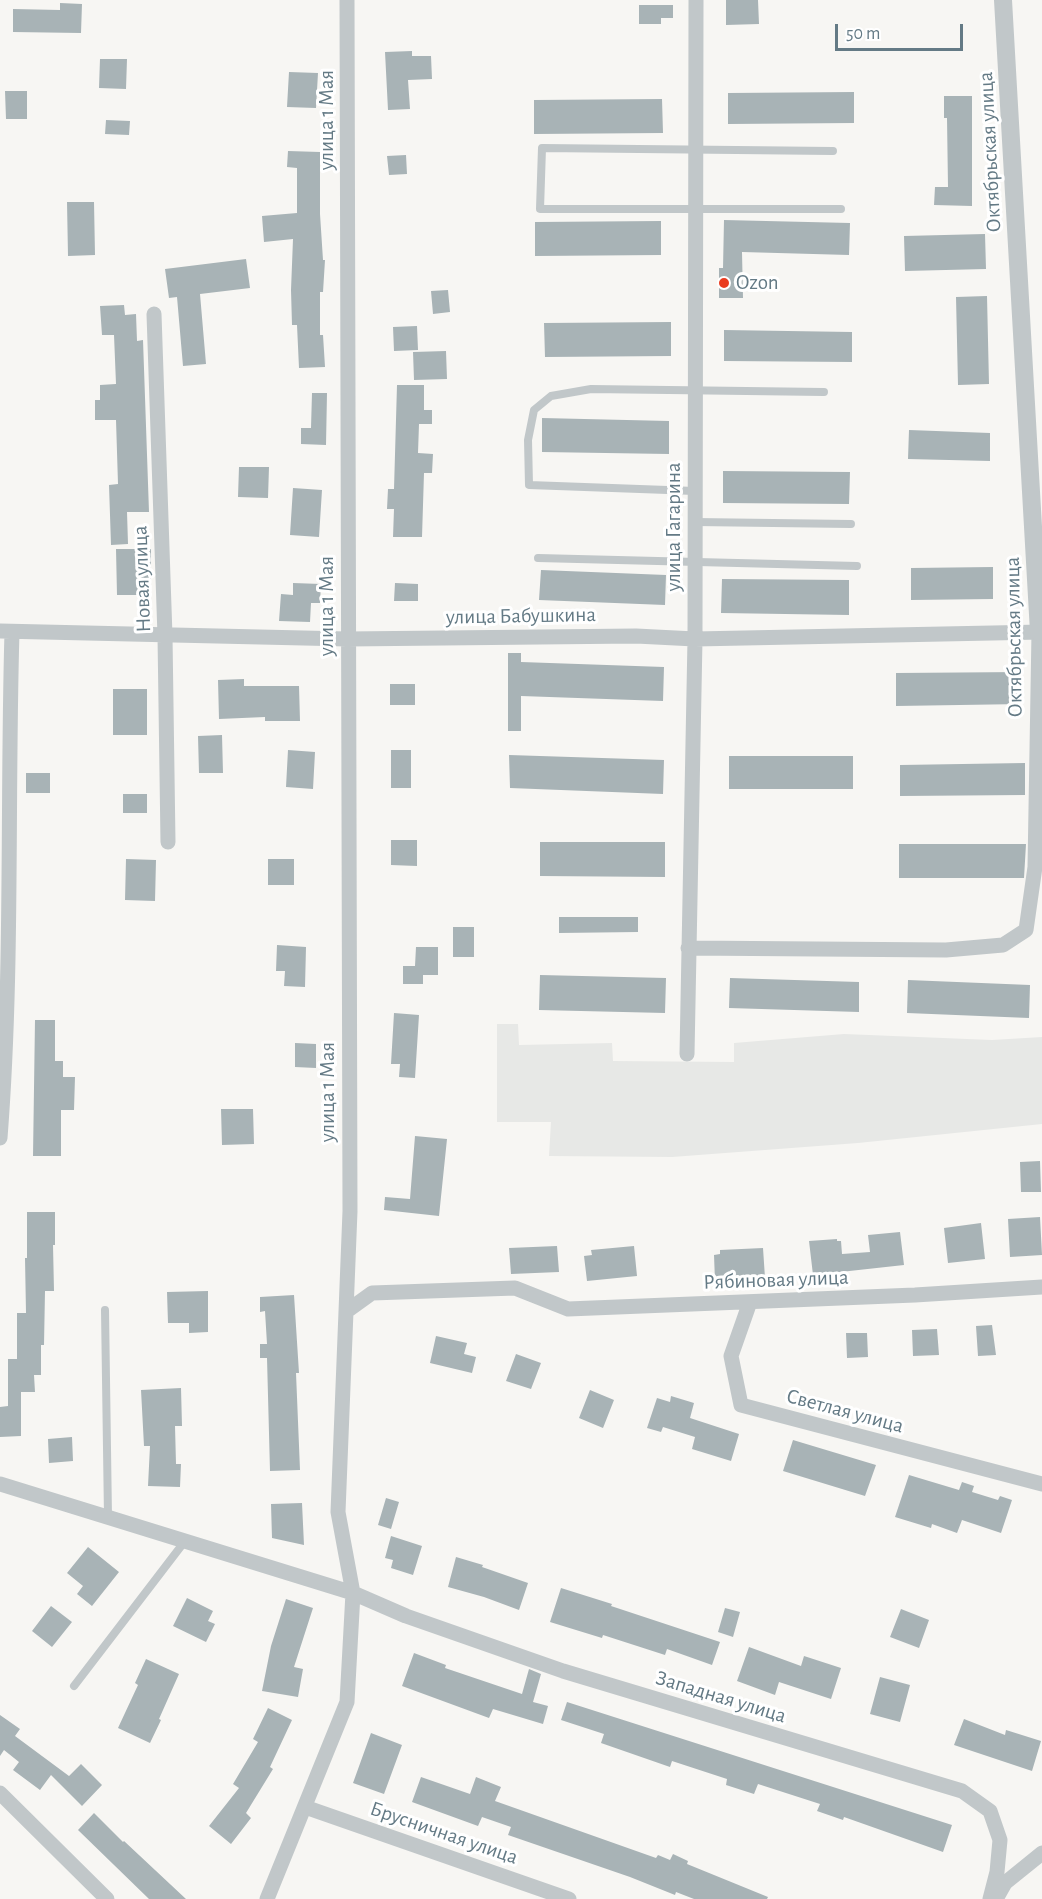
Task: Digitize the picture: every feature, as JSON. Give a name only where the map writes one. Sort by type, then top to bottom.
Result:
[{"type":"street","name":"улица 1 Мая","points":[[267,1899],[347,1702],[353,1593],[338,1512],[350,1211],[347,0]]},
{"type":"street","name":"улица Гагарина","points":[[687,1053],[695,639],[696,0]]},
{"type":"street","name":"Октябрьская улица","points":[[688,948],[946,950],[1003,945],[1026,930],[1038,873],[1041,632],[1004,0]]},
{"type":"street","name":"Новая улица","points":[[154,314],[165,636],[168,842]]},
{"type":"street","name":"улица Бабушкина","points":[[6,632],[348,639],[636,636],[695,639],[1041,632]]},
{"type":"street","points":[[0,1138],[9,977],[9,742],[6,632]]},
{"type":"street","name":"Рябиновая улица","points":[[347,1311],[372,1293],[515,1288],[568,1309],[915,1295],[1042,1287]]},
{"type":"street","name":"Светлая улица","points":[[750,1302],[730,1356],[741,1405],[1042,1484]]},
{"type":"street","name":"Западная улица","points":[[0,1484],[353,1593],[406,1616],[563,1671],[962,1791],[990,1811],[1000,1840],[997,1872],[990,1899]]},
{"type":"street","points":[[0,1793],[107,1899]]},
{"type":"street","name":"Брусничная улица","points":[[305,1807],[569,1899]]},
{"type":"street","points":[[995,1899],[1005,1883],[1042,1853]]},
{"type":"lane","points":[[833,151],[542,148],[540,208],[841,209]]},
{"type":"lane","points":[[695,491],[529,485],[528,441],[534,410],[551,396],[591,389],[824,392]]},
{"type":"lane","points":[[695,522],[851,524]]},
{"type":"lane","points":[[538,558],[857,566]]},
{"type":"lane","points":[[105,1310],[108,1517]]},
{"type":"lane","points":[[74,1686],[185,1541]]},
{"type":"shaded area","points":[[497,1024],[518,1024],[519,1045],[612,1043],[613,1061],[734,1062],[734,1043],[844,1034],[992,1040],[1042,1037],[1042,1124],[858,1143],[672,1157],[549,1156],[551,1122],[497,1122]]},
{"type":"building","points":[[726,0],[758,0],[759,24],[726,25]]},
{"type":"building","points":[[60,3],[82,4],[81,33],[13,32],[13,9],[60,10]]},
{"type":"building","points":[[639,5],[673,5],[673,18],[661,18],[661,24],[639,24]]},
{"type":"building","points":[[412,51],[412,56],[431,56],[432,79],[408,80],[410,109],[388,110],[385,52]]},
{"type":"building","points":[[100,59],[127,59],[126,89],[99,88]]},
{"type":"building","points":[[289,72],[318,73],[316,108],[287,107]]},
{"type":"building","points":[[5,91],[27,91],[27,119],[6,119]]},
{"type":"building","points":[[854,92],[854,123],[728,124],[728,93]]},
{"type":"building","points":[[944,96],[972,96],[972,206],[934,205],[935,187],[948,187],[947,118],[944,118]]},
{"type":"building","points":[[662,99],[663,133],[534,134],[534,100]]},
{"type":"building","points":[[106,120],[130,121],[129,135],[105,134]]},
{"type":"building","points":[[288,151],[320,152],[320,214],[323,260],[325,260],[323,292],[320,292],[320,335],[323,335],[325,367],[299,368],[297,325],[292,325],[293,239],[264,242],[262,216],[297,213],[297,168],[287,167]]},
{"type":"building","points":[[406,155],[407,174],[389,175],[387,156]]},
{"type":"building","points":[[67,202],[94,202],[95,255],[68,256]]},
{"type":"building","points":[[724,220],[850,223],[849,255],[742,252],[743,298],[719,298],[719,268],[723,268]]},
{"type":"building","points":[[661,221],[661,255],[535,256],[535,222]]},
{"type":"building","points":[[985,234],[986,269],[905,271],[904,236]]},
{"type":"building","points":[[246,259],[250,288],[200,294],[206,364],[183,366],[177,297],[169,298],[165,269]]},
{"type":"building","points":[[448,290],[450,312],[433,314],[431,291]]},
{"type":"building","points":[[987,296],[989,384],[958,385],[956,297]]},
{"type":"building","points":[[124,305],[125,315],[136,314],[137,341],[143,340],[149,512],[127,512],[128,544],[111,545],[109,485],[118,484],[116,420],[95,420],[95,400],[100,400],[100,385],[116,384],[114,335],[102,335],[100,306]]},
{"type":"building","points":[[671,322],[671,356],[545,357],[544,323]]},
{"type":"building","points":[[417,326],[418,350],[394,351],[393,327]]},
{"type":"building","points":[[724,330],[852,332],[852,362],[724,361]]},
{"type":"building","points":[[446,351],[447,379],[414,380],[413,352]]},
{"type":"building","points":[[397,385],[424,385],[424,410],[432,410],[432,424],[419,424],[418,453],[433,454],[432,473],[424,473],[422,537],[393,537],[394,509],[387,509],[388,489],[394,489]]},
{"type":"building","points":[[312,393],[327,393],[326,445],[301,444],[301,428],[311,428]]},
{"type":"building","points":[[542,418],[669,421],[669,454],[542,452]]},
{"type":"building","points":[[909,430],[990,433],[990,461],[908,459]]},
{"type":"building","points":[[239,467],[269,467],[268,498],[238,497]]},
{"type":"building","points":[[723,471],[850,472],[849,504],[723,503]]},
{"type":"building","points":[[293,488],[322,490],[319,537],[290,535]]},
{"type":"building","points":[[116,549],[151,549],[151,595],[117,595]]},
{"type":"building","points":[[993,567],[993,599],[911,600],[911,568]]},
{"type":"building","points":[[541,570],[666,575],[665,605],[539,600]]},
{"type":"building","points":[[722,579],[849,580],[849,615],[721,613]]},
{"type":"building","points":[[293,583],[321,584],[320,603],[311,603],[310,622],[279,621],[281,594],[293,595]]},
{"type":"building","points":[[395,583],[418,584],[418,601],[394,601]]},
{"type":"building","points":[[508,653],[521,653],[521,662],[664,667],[663,701],[521,696],[521,731],[508,731]]},
{"type":"building","points":[[1022,672],[1023,704],[896,706],[896,673]]},
{"type":"building","points":[[244,679],[244,686],[299,686],[300,721],[265,721],[265,717],[219,719],[218,680]]},
{"type":"building","points":[[390,684],[415,684],[415,705],[390,705]]},
{"type":"building","points":[[113,689],[147,689],[147,735],[113,735]]},
{"type":"building","points":[[222,735],[223,773],[199,773],[198,736]]},
{"type":"building","points":[[288,750],[315,752],[313,789],[286,787]]},
{"type":"building","points":[[391,750],[411,750],[411,788],[391,788]]},
{"type":"building","points":[[509,755],[664,760],[663,794],[510,788]]},
{"type":"building","points":[[729,756],[853,756],[853,789],[729,789]]},
{"type":"building","points":[[1025,763],[1025,795],[900,796],[900,765]]},
{"type":"building","points":[[26,773],[50,773],[50,793],[26,793]]},
{"type":"building","points":[[123,794],[147,794],[147,813],[123,813]]},
{"type":"building","points":[[391,840],[417,840],[417,866],[391,865]]},
{"type":"building","points":[[540,842],[665,842],[665,877],[540,876]]},
{"type":"building","points":[[899,844],[1026,844],[1024,878],[899,878]]},
{"type":"building","points":[[126,859],[156,860],[155,901],[125,900]]},
{"type":"building","points":[[268,859],[294,859],[294,885],[268,885]]},
{"type":"building","points":[[559,917],[638,917],[638,932],[559,933]]},
{"type":"building","points":[[453,927],[474,927],[474,957],[453,957]]},
{"type":"building","points":[[277,945],[306,947],[305,987],[284,986],[285,971],[276,971]]},
{"type":"building","points":[[416,947],[438,947],[438,975],[423,975],[423,984],[403,984],[403,966],[415,966]]},
{"type":"building","points":[[540,975],[666,978],[665,1013],[539,1010]]},
{"type":"building","points":[[730,978],[859,982],[859,1012],[729,1008]]},
{"type":"building","points":[[908,980],[1030,985],[1029,1018],[907,1013]]},
{"type":"building","points":[[394,1013],[419,1015],[415,1078],[399,1077],[400,1064],[391,1064]]},
{"type":"building","points":[[35,1020],[55,1020],[55,1061],[63,1061],[63,1077],[75,1077],[74,1110],[61,1110],[61,1156],[33,1156]]},
{"type":"building","points":[[295,1043],[316,1044],[316,1068],[295,1067]]},
{"type":"building","points":[[221,1109],[253,1109],[254,1144],[222,1145]]},
{"type":"building","points":[[415,1136],[447,1139],[439,1216],[384,1210],[385,1197],[410,1199]]},
{"type":"building","points":[[1040,1161],[1041,1192],[1021,1192],[1020,1162]]},
{"type":"building","points":[[27,1212],[55,1212],[54,1291],[45,1291],[41,1375],[34,1375],[35,1392],[21,1392],[21,1436],[0,1437],[0,1407],[8,1406],[8,1359],[17,1359],[17,1313],[26,1313]]},
{"type":"building","points":[[1040,1217],[1042,1255],[1010,1257],[1008,1219]]},
{"type":"building","points":[[981,1223],[985,1259],[948,1263],[944,1228]]},
{"type":"building","points":[[900,1232],[904,1265],[813,1275],[809,1241],[837,1239],[841,1241],[842,1254],[870,1252],[868,1235]]},
{"type":"building","points":[[557,1246],[559,1272],[511,1274],[509,1248]]},
{"type":"building","points":[[634,1246],[637,1276],[587,1281],[584,1256],[592,1255],[591,1250]]},
{"type":"building","points":[[763,1248],[765,1278],[715,1281],[714,1255],[720,1254],[720,1250]]},
{"type":"building","points":[[208,1291],[208,1332],[189,1333],[189,1323],[168,1323],[167,1292]]},
{"type":"building","points":[[294,1295],[299,1373],[296,1373],[300,1470],[270,1471],[267,1358],[260,1358],[260,1344],[267,1344],[265,1311],[260,1312],[260,1297]]},
{"type":"building","points":[[992,1325],[996,1355],[978,1356],[976,1326]]},
{"type":"building","points":[[937,1329],[939,1355],[913,1356],[912,1330]]},
{"type":"building","points":[[846,1333],[867,1333],[868,1357],[847,1358]]},
{"type":"building","points":[[436,1336],[467,1343],[464,1354],[476,1357],[472,1373],[430,1363]]},
{"type":"building","points":[[516,1354],[541,1363],[531,1389],[506,1381]]},
{"type":"building","points":[[181,1388],[182,1426],[175,1426],[176,1464],[181,1464],[180,1487],[148,1486],[150,1446],[144,1446],[141,1390]]},
{"type":"building","points":[[590,1390],[614,1400],[603,1428],[579,1418]]},
{"type":"building","points":[[671,1396],[694,1403],[690,1418],[739,1434],[731,1461],[692,1449],[695,1437],[663,1427],[661,1432],[647,1428],[657,1398],[670,1402]]},
{"type":"building","points":[[72,1437],[73,1461],[49,1463],[48,1439]]},
{"type":"building","points":[[793,1440],[876,1465],[865,1496],[783,1471]]},
{"type":"building","points":[[909,1475],[959,1490],[962,1482],[974,1486],[972,1492],[998,1500],[1000,1496],[1012,1500],[1001,1533],[962,1520],[957,1533],[932,1524],[931,1528],[895,1517]]},
{"type":"building","points":[[386,1498],[399,1502],[391,1529],[378,1525]]},
{"type":"building","points":[[302,1503],[304,1545],[272,1538],[271,1504]]},
{"type":"building","points":[[391,1536],[422,1546],[413,1575],[391,1568],[393,1560],[385,1558]]},
{"type":"building","points":[[88,1547],[119,1572],[92,1606],[77,1594],[83,1586],[67,1573]]},
{"type":"building","points":[[456,1557],[528,1583],[519,1610],[448,1587]]},
{"type":"building","points":[[561,1588],[720,1642],[712,1665],[667,1649],[665,1655],[603,1635],[602,1638],[550,1622]]},
{"type":"building","points":[[187,1598],[213,1611],[208,1621],[215,1624],[206,1642],[173,1626]]},
{"type":"building","points":[[286,1599],[313,1608],[294,1667],[303,1669],[298,1697],[262,1691],[271,1646]]},
{"type":"building","points":[[51,1606],[72,1622],[52,1647],[32,1631]]},
{"type":"building","points":[[725,1608],[740,1612],[733,1637],[718,1632]]},
{"type":"building","points":[[901,1609],[929,1620],[919,1648],[890,1637]]},
{"type":"building","points":[[749,1647],[801,1666],[804,1656],[841,1668],[831,1699],[779,1682],[775,1695],[737,1681]]},
{"type":"building","points":[[414,1653],[446,1665],[445,1668],[522,1694],[529,1669],[541,1674],[533,1702],[548,1706],[543,1724],[493,1709],[489,1718],[402,1686]]},
{"type":"building","points":[[146,1659],[179,1674],[150,1743],[118,1728],[138,1685],[135,1683]]},
{"type":"building","points":[[880,1677],[910,1685],[900,1722],[870,1714]]},
{"type":"building","points":[[567,1702],[952,1825],[943,1852],[844,1817],[843,1820],[817,1811],[820,1804],[758,1784],[754,1794],[726,1785],[727,1779],[672,1761],[670,1767],[601,1743],[604,1734],[561,1720]]},
{"type":"building","points":[[268,1708],[292,1720],[270,1767],[273,1769],[246,1813],[251,1818],[231,1844],[209,1826],[239,1788],[233,1784],[258,1742],[253,1739]]},
{"type":"building","points":[[0,1715],[20,1729],[15,1736],[69,1776],[81,1764],[102,1785],[82,1806],[51,1775],[40,1790],[13,1770],[19,1762],[4,1750],[0,1756]]},
{"type":"building","points":[[964,1719],[1005,1735],[1006,1730],[1041,1741],[1032,1771],[954,1745]]},
{"type":"building","points":[[371,1733],[402,1745],[384,1794],[353,1783]]},
{"type":"building","points":[[421,1777],[470,1794],[476,1777],[501,1787],[495,1801],[656,1858],[658,1855],[670,1860],[673,1854],[688,1861],[687,1864],[768,1897],[767,1899],[694,1899],[676,1892],[675,1895],[508,1835],[511,1827],[482,1817],[478,1826],[412,1802]]},
{"type":"building","points":[[94,1813],[186,1899],[149,1899],[78,1830]]},
{"type":"place","name":"Ozon","points":[[724,283]]}]
